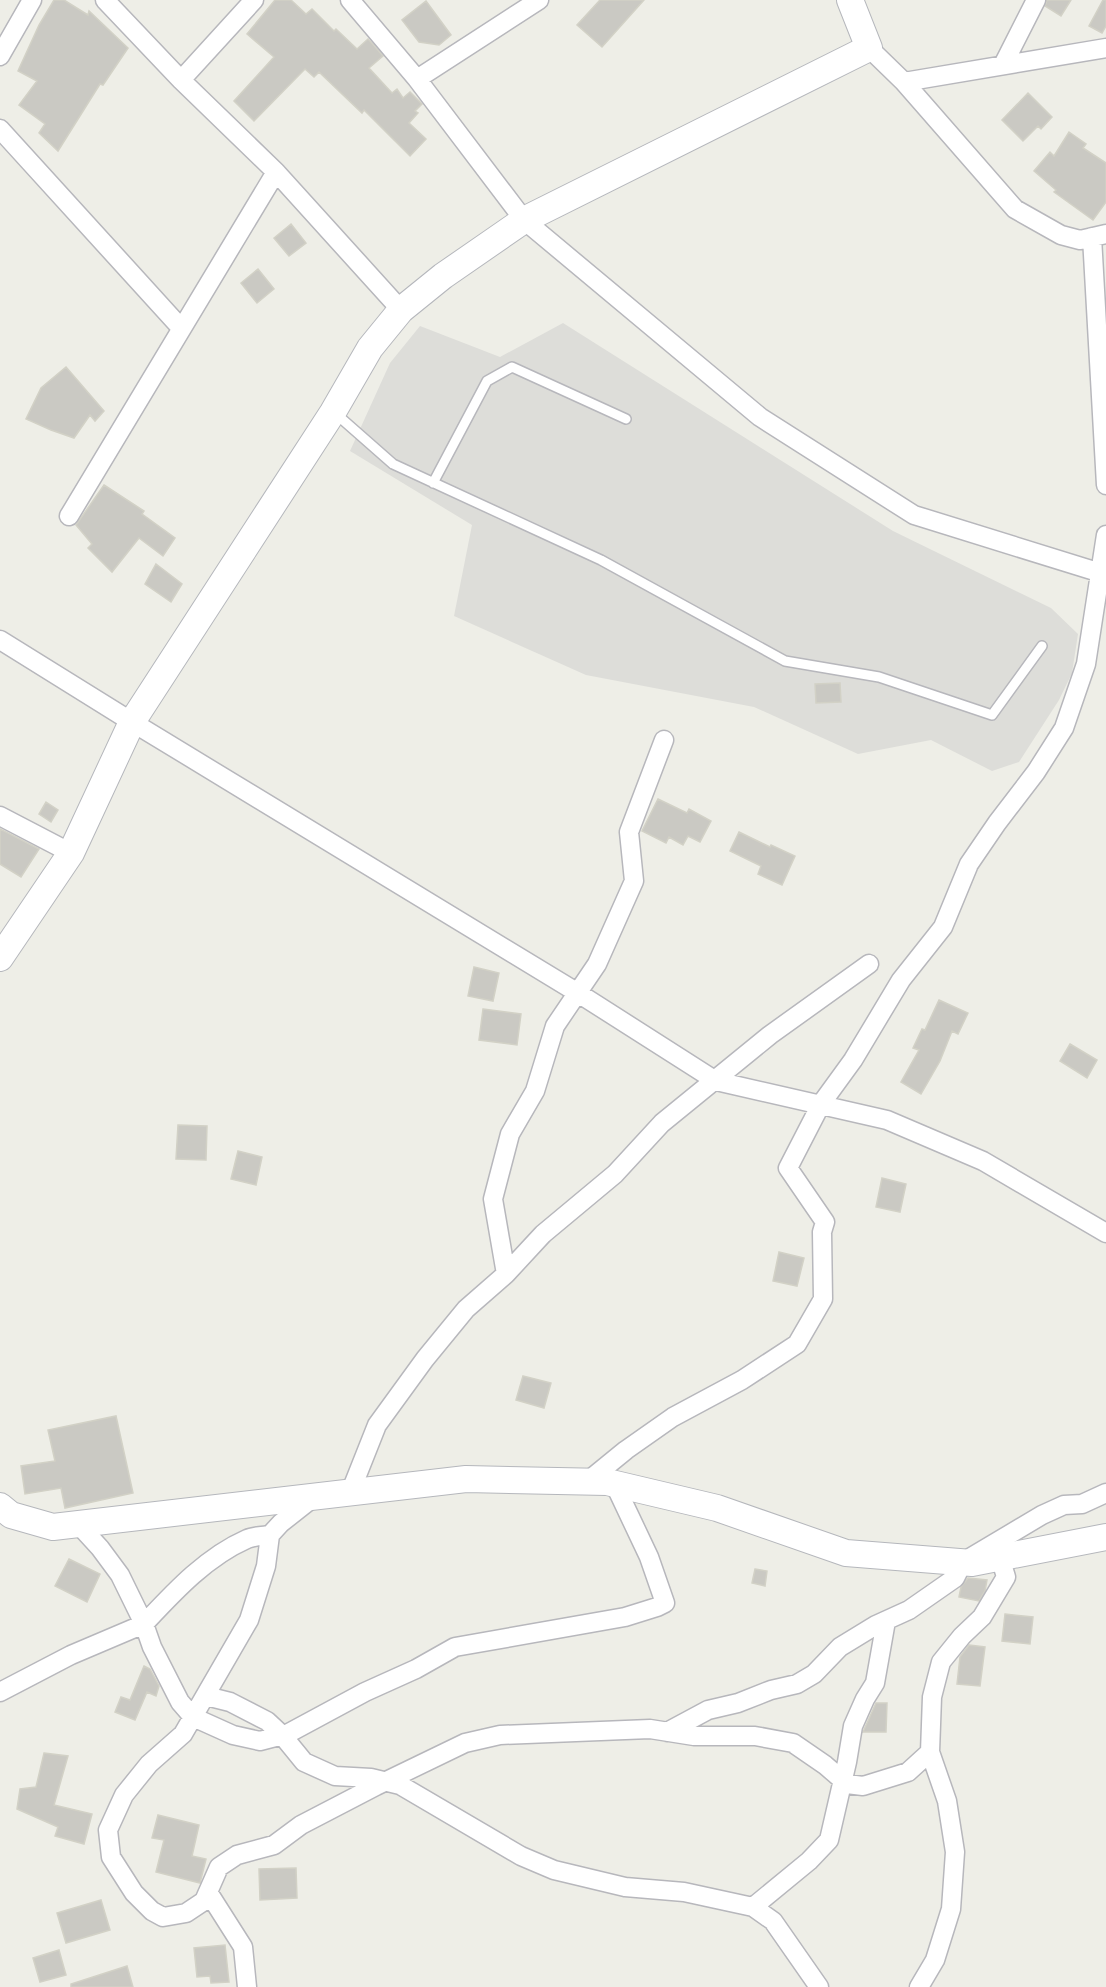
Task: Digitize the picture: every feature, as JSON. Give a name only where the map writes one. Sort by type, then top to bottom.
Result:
[{"type":"street","points":[[0,56],[32,0]]},
{"type":"street","points":[[105,0],[181,80],[276,172],[401,310]]},
{"type":"street","points":[[181,80],[254,0]]},
{"type":"street","points":[[350,0],[417,79],[524,220],[760,417],[914,515],[1103,575]]},
{"type":"street","points":[[417,79],[538,0]]},
{"type":"street","points":[[850,0],[869,48],[904,82],[1015,209],[1061,235],[1080,240],[1099,236],[1106,484]]},
{"type":"street","points":[[1003,65],[1036,0]]},
{"type":"street","points":[[0,958],[71,853],[132,722],[333,412],[370,348],[401,310],[443,276],[524,220],[869,48]]},
{"type":"street","points":[[904,82],[1106,48]]},
{"type":"street","points":[[0,129],[181,328]]},
{"type":"street","points":[[69,516],[276,172]]},
{"type":"street","points":[[588,1481],[626,1450],[673,1417],[742,1380],[796,1344],[823,1299],[822,1232],[825,1222],[788,1168],[821,1104],[853,1060],[901,980],[943,927],[969,864],[1036,772],[1064,728],[1086,664],[1103,575],[1106,535]]},
{"type":"street","points":[[0,640],[578,993],[716,1081],[887,1120],[982,1161],[1106,1233]]},
{"type":"street","points":[[506,1274],[493,1199],[510,1134],[535,1091],[555,1026],[597,964],[634,881],[629,832],[664,740]]},
{"type":"street","points":[[0,816],[71,853]]},
{"type":"street","points":[[350,1493],[377,1425],[425,1359],[466,1310],[506,1274],[543,1234],[615,1174],[662,1123],[770,1035],[869,964]]},
{"type":"street","points":[[0,1506],[11,1515],[53,1527],[466,1479],[588,1481],[614,1483],[717,1508],[846,1553],[972,1563],[1106,1537]]},
{"type":"street","points":[[78,1524],[120,1575],[144,1624],[152,1647],[180,1702],[193,1717],[233,1735],[260,1741],[282,1735],[364,1692],[416,1669],[454,1647],[625,1617],[664,1603],[649,1557],[614,1483]]},
{"type":"street","points":[[667,1732],[708,1710],[797,1684],[813,1674],[840,1647],[909,1610],[955,1578],[963,1562],[1042,1515],[1064,1505],[1082,1504],[1106,1492]]},
{"type":"street","points":[[0,1692],[71,1655],[144,1624],[189,1578],[248,1539],[270,1534],[315,1497]]},
{"type":"street","points":[[270,1534],[266,1566],[249,1620],[183,1734],[149,1764],[124,1795],[108,1830],[111,1857],[134,1893],[152,1911],[163,1917],[186,1913],[204,1901],[219,1867],[237,1856],[274,1845],[301,1825],[465,1743],[500,1735],[650,1729],[694,1736],[755,1736],[793,1743],[825,1765],[847,1784],[863,1786],[908,1772],[930,1752]]},
{"type":"street","points":[[919,1987],[935,1960],[951,1909],[955,1852],[947,1801],[930,1752],[932,1697],[941,1662],[962,1636],[982,1617],[1005,1577],[1000,1557]]},
{"type":"street","points":[[753,1907],[809,1861],[829,1840],[853,1726],[875,1683],[886,1621]]},
{"type":"street","points":[[206,1696],[230,1701],[267,1721],[304,1762],[335,1776],[371,1778],[400,1785],[521,1856],[554,1870],[625,1887],[684,1892],[753,1907],[773,1921],[819,1987]]},
{"type":"street","points":[[208,1892],[243,1947],[247,1987]]},
{"type":"lane","points":[[433,483],[487,381],[512,367],[626,419]]},
{"type":"lane","points":[[333,412],[393,464],[601,560],[784,661],[879,677],[992,715],[1042,646]]},
{"type":"shaded area","points":[[563,323],[893,531],[1051,608],[1078,634],[1072,673],[1059,700],[1019,762],[992,771],[931,740],[858,754],[754,707],[586,675],[454,616],[472,525],[350,451],[390,363],[420,326],[500,357]]},
{"type":"building","points":[[54,0],[64,0],[88,15],[89,11],[128,48],[103,85],[100,84],[58,151],[39,133],[45,124],[19,105],[37,81],[18,71],[39,25]]},
{"type":"building","points":[[275,0],[291,0],[306,14],[312,9],[334,31],[336,29],[357,49],[368,39],[371,42],[383,56],[369,68],[392,93],[397,89],[403,98],[410,92],[422,104],[415,111],[418,113],[409,123],[426,139],[410,156],[364,110],[362,113],[319,72],[314,77],[305,69],[254,121],[234,101],[274,57],[247,34]]},
{"type":"building","points":[[600,0],[644,0],[602,47],[577,25]]},
{"type":"building","points":[[1047,0],[1071,0],[1061,16],[1045,6]]},
{"type":"building","points":[[1103,0],[1106,0],[1106,26],[1102,33],[1089,26]]},
{"type":"building","points":[[426,1],[451,35],[439,45],[419,42],[402,20]]},
{"type":"building","points":[[1028,93],[1052,117],[1041,129],[1038,126],[1023,141],[1002,120]]},
{"type":"building","points":[[1069,132],[1086,144],[1083,148],[1106,163],[1106,202],[1093,220],[1054,192],[1056,190],[1034,171],[1050,152],[1054,156]]},
{"type":"building","points":[[291,224],[306,243],[289,256],[274,238]]},
{"type":"building","points":[[258,269],[274,289],[257,303],[241,283]]},
{"type":"building","points":[[66,367],[104,411],[95,421],[90,415],[74,438],[26,419],[41,388]]},
{"type":"building","points":[[104,485],[144,511],[142,514],[175,538],[163,556],[139,538],[112,572],[88,548],[92,544],[76,525]]},
{"type":"building","points":[[156,564],[182,584],[171,602],[145,584]]},
{"type":"building","points":[[840,683],[841,702],[816,703],[815,684]]},
{"type":"building","points":[[658,799],[687,813],[689,809],[711,821],[700,842],[688,836],[683,845],[669,837],[666,843],[642,831]]},
{"type":"building","points":[[46,802],[58,810],[51,822],[39,814]]},
{"type":"building","points":[[0,829],[39,849],[21,877],[0,864]]},
{"type":"building","points":[[739,832],[795,856],[782,885],[758,874],[761,866],[730,851]]},
{"type":"building","points":[[474,967],[499,973],[493,1001],[468,996]]},
{"type":"building","points":[[939,1000],[968,1013],[958,1034],[952,1031],[940,1061],[921,1094],[901,1082],[919,1050],[913,1048],[922,1029],[925,1030]]},
{"type":"building","points":[[483,1009],[521,1014],[517,1045],[479,1040]]},
{"type":"building","points":[[1070,1044],[1097,1060],[1087,1078],[1060,1061]]},
{"type":"building","points":[[178,1125],[207,1126],[206,1160],[176,1159]]},
{"type":"building","points":[[238,1151],[262,1157],[256,1185],[231,1179]]},
{"type":"building","points":[[882,1178],[906,1184],[900,1212],[876,1207]]},
{"type":"building","points":[[779,1252],[804,1258],[797,1286],[773,1281]]},
{"type":"building","points":[[523,1376],[551,1383],[544,1408],[516,1400]]},
{"type":"building","points":[[116,1416],[133,1493],[65,1508],[61,1488],[25,1494],[21,1466],[55,1461],[48,1430]]},
{"type":"building","points":[[69,1559],[100,1574],[87,1602],[55,1586]]},
{"type":"building","points":[[755,1569],[767,1571],[765,1586],[752,1583]]},
{"type":"building","points":[[968,1578],[987,1580],[985,1591],[979,1601],[959,1597],[961,1587]]},
{"type":"building","points":[[1005,1614],[1033,1617],[1030,1644],[1002,1641]]},
{"type":"building","points":[[969,1645],[985,1647],[980,1686],[957,1684],[960,1657]]},
{"type":"building","points":[[144,1666],[150,1669],[159,1686],[156,1696],[147,1692],[135,1720],[115,1712],[121,1697],[130,1700]]},
{"type":"building","points":[[876,1703],[887,1703],[886,1732],[863,1732]]},
{"type":"building","points":[[44,1753],[68,1756],[54,1805],[92,1814],[84,1844],[55,1836],[58,1827],[17,1809],[20,1789],[36,1787]]},
{"type":"building","points":[[158,1815],[199,1825],[192,1856],[206,1859],[200,1883],[156,1872],[164,1840],[152,1838]]},
{"type":"building","points":[[296,1868],[297,1898],[260,1900],[259,1869]]},
{"type":"building","points":[[101,1900],[110,1930],[66,1943],[57,1913]]},
{"type":"building","points":[[225,1945],[229,1982],[211,1983],[210,1976],[197,1977],[194,1948]]},
{"type":"building","points":[[59,1950],[66,1975],[40,1982],[33,1958]]},
{"type":"building","points":[[127,1966],[133,1987],[71,1987],[71,1984]]}]
